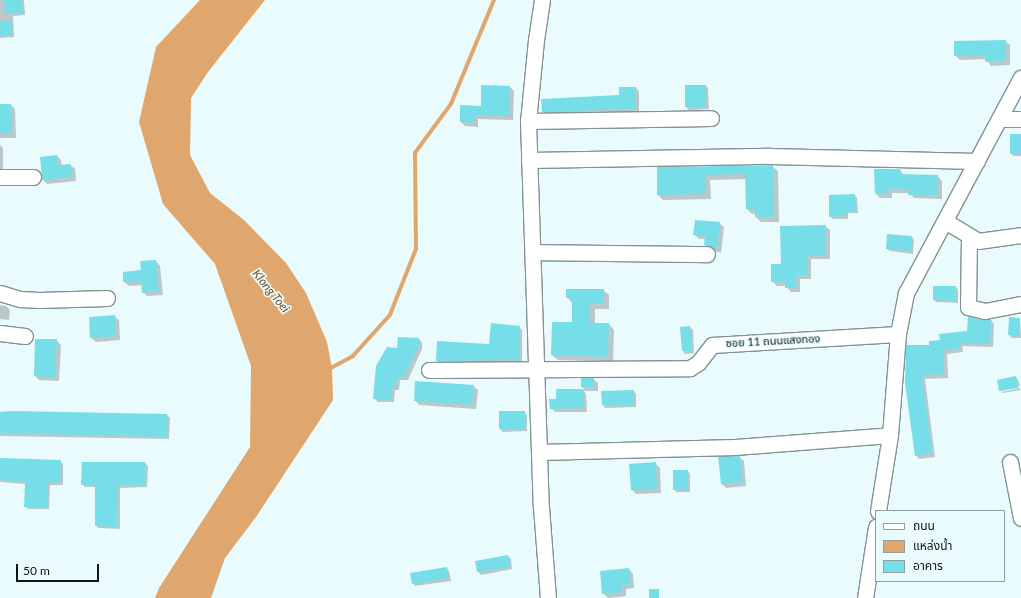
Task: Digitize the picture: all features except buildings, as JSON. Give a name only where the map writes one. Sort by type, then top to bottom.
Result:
[{"type":"street","points":[[542,0],[536,40],[528,121],[532,252],[538,370],[541,507],[548,598]]},
{"type":"street","points":[[878,510],[890,435],[898,334],[906,293],[1021,78]]},
{"type":"street","points":[[528,121],[711,118]]},
{"type":"street","points":[[999,119],[1021,119]]},
{"type":"street","points":[[529,160],[770,156],[977,161]]},
{"type":"street","points":[[0,177],[33,178]]},
{"type":"street","points":[[945,221],[978,241],[1021,235]]},
{"type":"street","points":[[969,236],[968,307],[986,310],[1021,304]]},
{"type":"street","points":[[532,252],[707,254]]},
{"type":"street","points":[[0,293],[20,299],[39,300],[107,298]]},
{"type":"street","points":[[0,333],[25,336]]},
{"type":"street","name":"ซอย 11 ถนนแสงทอง","points":[[429,370],[690,368],[698,363],[712,345],[898,334]]},
{"type":"street","points":[[540,452],[735,447],[890,435]]},
{"type":"street","points":[[1010,462],[1021,518]]},
{"type":"street","points":[[865,598],[875,533]]},
{"type":"water","name":"Klong Toei","points":[[200,0],[265,0],[208,72],[191,98],[190,155],[210,193],[244,220],[286,263],[306,293],[327,342],[332,368],[333,400],[256,517],[225,558],[211,598],[155,598],[159,588],[250,447],[251,366],[215,264],[163,204],[139,122],[156,47]]},
{"type":"waterway","points":[[329,369],[353,356],[390,315],[416,249],[415,153],[451,104],[494,0]]}]
